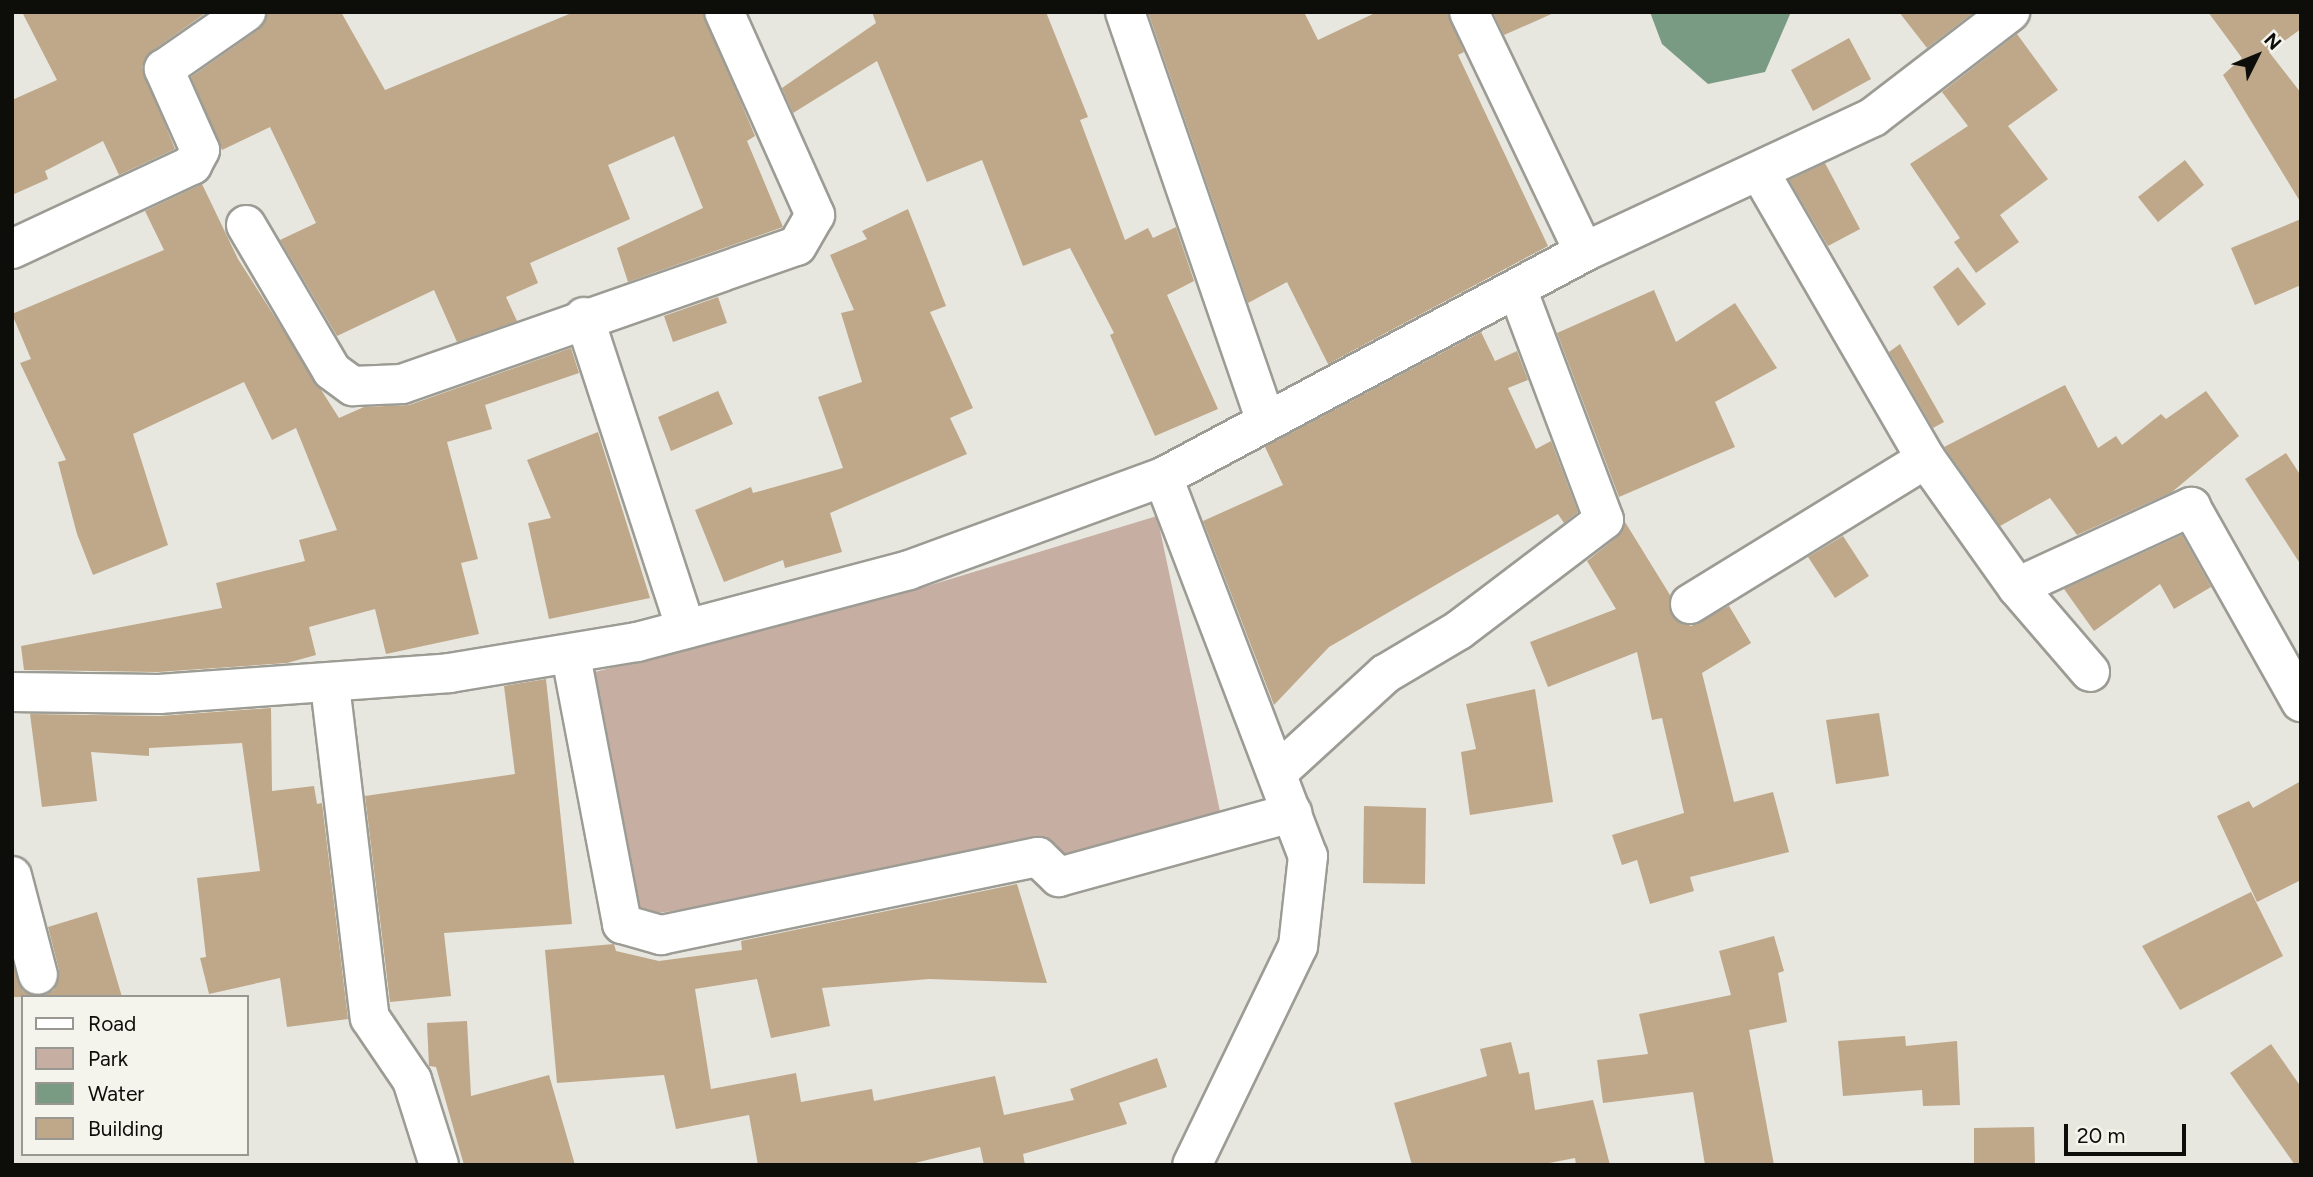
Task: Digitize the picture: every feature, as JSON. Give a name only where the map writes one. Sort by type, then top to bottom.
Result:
[{"type":"street","points":[[12,248],[192,165],[200,149],[164,69],[246,12]]},
{"type":"street","points":[[246,225],[332,371],[352,386],[402,384],[584,317],[797,246],[815,215],[724,12]]},
{"type":"street","points":[[1125,12],[1265,419]]},
{"type":"street","points":[[1469,12],[1584,252]]},
{"type":"street","points":[[12,692],[159,694],[330,685],[571,656],[686,629],[909,570],[1163,477],[1265,419],[1518,290],[1584,252],[1760,173],[1873,117],[2010,12]]},
{"type":"street","points":[[1760,173],[1926,459],[2017,587],[2090,672]]},
{"type":"street","points":[[1276,773],[1385,674],[1459,630],[1604,520],[1518,290]]},
{"type":"street","points":[[584,317],[686,629]]},
{"type":"street","points":[[1690,604],[1926,459]]},
{"type":"street","points":[[1163,477],[1308,856],[1298,946],[1192,1165]]},
{"type":"street","points":[[2017,587],[2191,508],[2301,702]]},
{"type":"street","points":[[571,656],[622,925],[662,935],[1038,858],[1059,877],[1292,813]]},
{"type":"street","points":[[330,685],[370,1018],[412,1080],[439,1165]]},
{"type":"street","points":[[12,876],[38,975]]},
{"type":"green space","points":[[1157,516],[1224,830],[638,916],[587,674],[898,595]]},
{"type":"water","points":[[1650,12],[1791,12],[1765,72],[1708,84],[1662,44]]},
{"type":"building","points":[[22,12],[207,12],[152,51],[142,67],[175,149],[119,175],[103,141],[45,171],[48,179],[12,195],[12,100],[57,80]]},
{"type":"building","points":[[268,12],[341,12],[385,90],[574,12],[703,12],[755,136],[747,141],[783,227],[628,282],[617,248],[703,208],[674,136],[608,165],[630,219],[530,263],[538,283],[506,297],[517,321],[457,342],[434,290],[337,336],[280,240],[316,223],[270,127],[222,150],[191,77],[258,30]]},
{"type":"building","points":[[872,12],[1046,12],[1088,117],[1080,120],[1125,240],[1148,228],[1153,238],[1176,227],[1194,281],[1167,295],[1218,409],[1155,436],[1110,335],[1114,333],[1070,248],[1023,266],[982,160],[927,182],[877,61],[793,113],[782,88],[876,23]]},
{"type":"building","points":[[1148,12],[1304,12],[1318,40],[1377,12],[1447,12],[1464,52],[1458,55],[1548,246],[1328,364],[1287,282],[1248,303]]},
{"type":"building","points":[[1493,12],[1556,12],[1504,35]]},
{"type":"building","points":[[1899,12],[1974,12],[1927,48]]},
{"type":"building","points":[[2208,12],[2301,12],[2301,29],[2269,52],[2301,93],[2301,203],[2223,75],[2242,58]]},
{"type":"building","points":[[2017,34],[2058,90],[2008,126],[2048,179],[2000,215],[2019,242],[1976,273],[1954,242],[1960,238],[1910,164],[1968,126],[1942,92]]},
{"type":"building","points":[[1849,38],[1871,79],[1813,111],[1791,70]]},
{"type":"building","points":[[2185,160],[2204,185],[2158,222],[2138,197]]},
{"type":"building","points":[[1825,163],[1860,229],[1828,246],[1789,180]]},
{"type":"building","points":[[202,184],[238,259],[339,418],[364,407],[409,405],[571,348],[579,373],[485,405],[492,429],[447,442],[478,559],[461,563],[479,634],[386,654],[375,609],[309,627],[316,655],[287,663],[158,672],[24,670],[21,646],[222,608],[216,583],[305,561],[299,540],[337,530],[296,428],[272,440],[244,382],[133,434],[168,545],[93,575],[77,534],[58,462],[66,460],[20,363],[31,359],[12,314],[164,250],[145,211]]},
{"type":"building","points":[[908,209],[946,306],[930,312],[973,408],[950,418],[967,454],[830,513],[842,552],[785,568],[783,560],[724,582],[695,510],[751,487],[753,493],[843,468],[818,397],[862,382],[841,313],[854,310],[830,255],[867,239],[862,231]]},
{"type":"building","points":[[2301,219],[2301,285],[2255,305],[2231,248]]},
{"type":"building","points":[[1958,267],[1986,304],[1958,326],[1933,287]]},
{"type":"building","points":[[1654,290],[1676,342],[1735,303],[1777,368],[1715,402],[1735,447],[1619,497],[1557,333]]},
{"type":"building","points":[[718,297],[727,323],[673,342],[664,316]]},
{"type":"building","points":[[1481,332],[1495,361],[1517,351],[1528,380],[1508,388],[1536,449],[1551,441],[1578,512],[1564,523],[1558,514],[1329,647],[1274,705],[1203,521],[1283,485],[1265,447]]},
{"type":"building","points":[[1900,344],[1944,422],[1933,428],[1889,352]]},
{"type":"building","points":[[2065,385],[2098,448],[2116,436],[2122,445],[2161,414],[2166,419],[2206,391],[2239,436],[2172,492],[2077,535],[2050,498],[2000,526],[1944,447]]},
{"type":"building","points":[[718,391],[733,424],[671,451],[658,417]]},
{"type":"building","points":[[598,432],[650,598],[549,619],[528,523],[551,518],[527,460]]},
{"type":"building","points":[[2286,453],[2301,476],[2301,565],[2245,479]]},
{"type":"building","points":[[1625,522],[1670,595],[1672,616],[1691,626],[1729,606],[1751,643],[1702,673],[1734,802],[1773,792],[1789,852],[1690,877],[1694,891],[1650,904],[1637,860],[1622,865],[1612,835],[1684,813],[1662,718],[1652,720],[1637,652],[1548,687],[1530,642],[1616,609],[1587,561],[1617,537]]},
{"type":"building","points":[[2182,535],[2211,587],[2174,609],[2160,584],[2094,631],[2064,589]]},
{"type":"building","points":[[1843,536],[1869,576],[1835,598],[1808,557]]},
{"type":"building","points":[[546,679],[572,924],[444,933],[451,996],[390,1002],[365,796],[515,774],[504,686]]},
{"type":"building","points":[[1535,689],[1553,802],[1470,815],[1461,752],[1476,749],[1466,704]]},
{"type":"building","points":[[271,708],[272,791],[314,786],[317,804],[322,803],[348,1019],[287,1027],[280,978],[209,994],[200,958],[206,957],[197,878],[260,871],[242,743],[149,748],[149,756],[91,752],[97,801],[42,807],[30,714],[159,716]]},
{"type":"building","points":[[1879,713],[1889,776],[1836,784],[1826,720]]},
{"type":"building","points":[[2301,781],[2301,880],[2257,902],[2217,816],[2249,801],[2253,808]]},
{"type":"building","points":[[1364,806],[1426,808],[1425,884],[1363,883]]},
{"type":"building","points":[[1017,884],[1047,983],[929,979],[822,988],[830,1026],[771,1038],[757,979],[695,989],[711,1089],[796,1073],[801,1102],[872,1089],[874,1101],[995,1076],[1004,1115],[1074,1100],[1070,1089],[1157,1058],[1167,1087],[1119,1103],[1127,1124],[1023,1154],[1025,1165],[984,1165],[980,1147],[907,1165],[758,1165],[749,1115],[676,1129],[664,1075],[557,1083],[545,950],[614,944],[616,951],[659,961],[742,950],[741,941]]},
{"type":"building","points":[[2251,892],[2283,956],[2180,1010],[2142,946]]},
{"type":"building","points":[[97,912],[121,995],[45,995],[54,990],[59,970],[48,927]]},
{"type":"building","points":[[1774,936],[1784,971],[1778,973],[1787,1022],[1749,1030],[1774,1165],[1705,1165],[1693,1092],[1603,1103],[1597,1060],[1648,1054],[1639,1014],[1731,995],[1719,951]]},
{"type":"building","points":[[12,963],[23,991],[39,995],[12,997]]},
{"type":"building","points":[[467,1021],[471,1096],[549,1075],[575,1165],[464,1165],[436,1067],[429,1066],[427,1023]]},
{"type":"building","points":[[1905,1036],[1906,1046],[1957,1041],[1960,1105],[1923,1106],[1922,1090],[1843,1096],[1838,1041]]},
{"type":"building","points":[[1511,1042],[1519,1074],[1529,1072],[1535,1110],[1593,1100],[1610,1165],[1576,1165],[1575,1158],[1539,1165],[1412,1165],[1394,1103],[1487,1076],[1480,1049]]},
{"type":"building","points":[[2271,1044],[2301,1087],[2301,1165],[2295,1165],[2230,1073]]},
{"type":"building","points":[[2034,1127],[2035,1165],[1974,1165],[1974,1128]]}]
